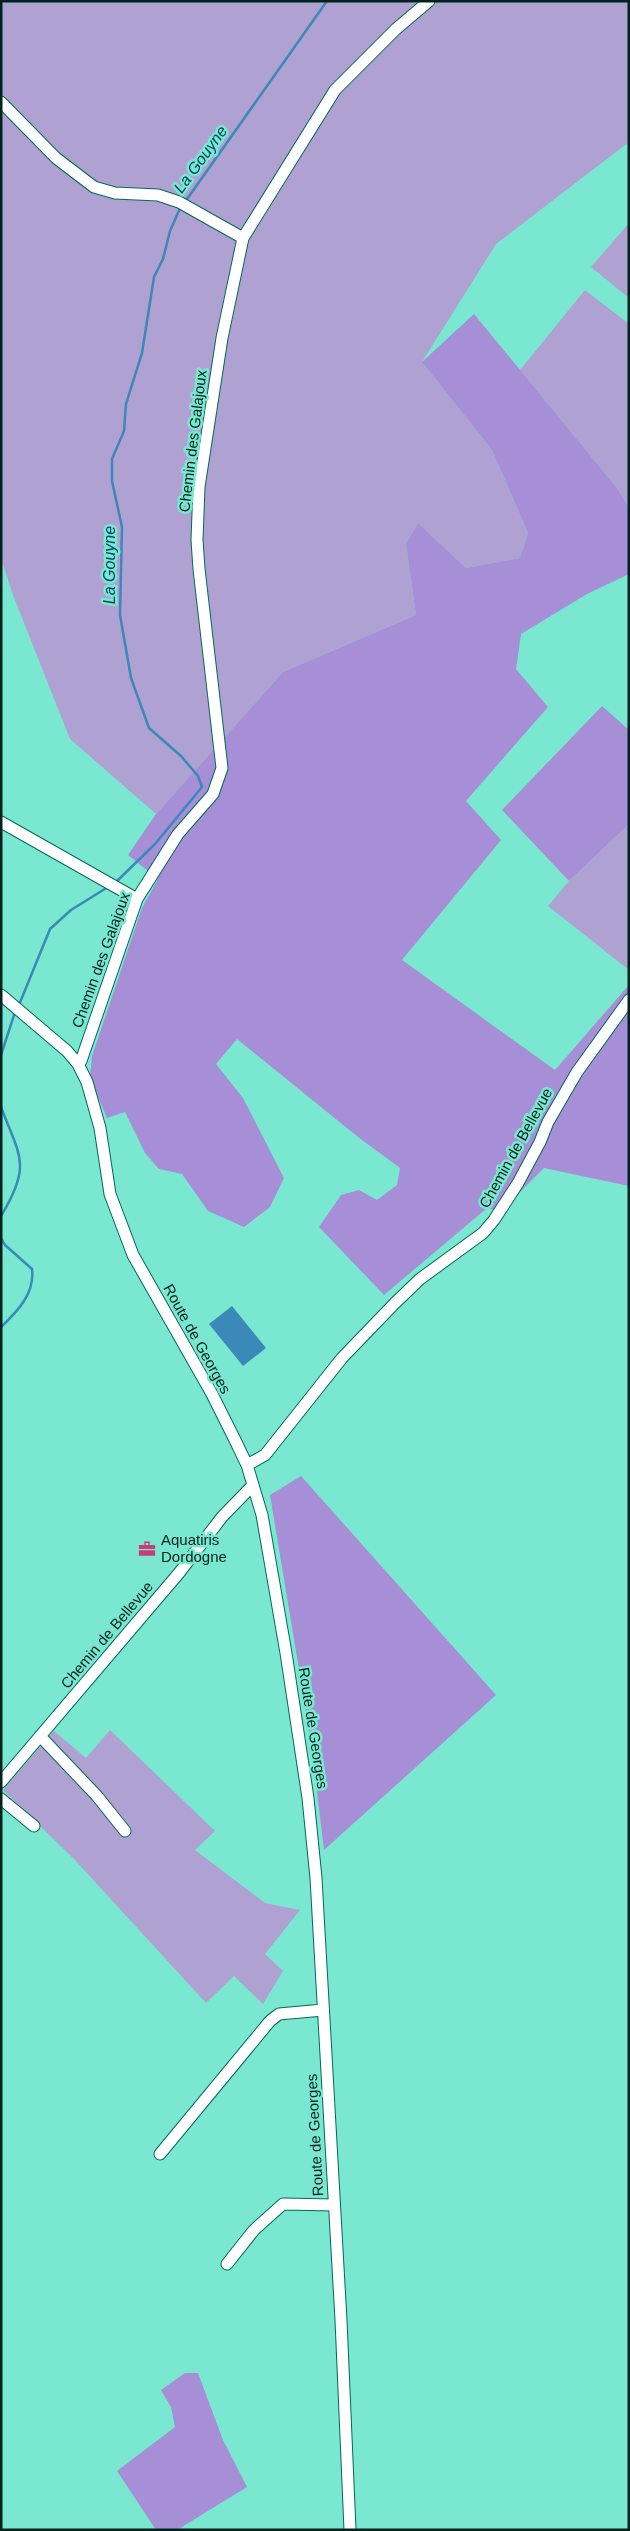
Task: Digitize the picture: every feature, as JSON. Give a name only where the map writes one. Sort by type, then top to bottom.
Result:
[{"type":"street","name":"Chemin des Galajoux","points":[[78,1064],[81,1061],[137,899],[178,834],[213,794],[221,777],[222,768],[199,569],[198,504],[222,338],[243,238],[335,90],[396,29],[429,1]]},
{"type":"street","points":[[1,102],[56,158],[94,187],[115,192],[158,196],[182,204],[243,238]]},
{"type":"street","points":[[1,822],[137,899]]},
{"type":"street","name":"Route de Georges","points":[[6,999],[67,1051],[78,1064],[86,1082],[100,1128],[110,1194],[133,1255],[212,1394],[247,1466],[262,1516],[286,1653],[308,1798],[316,1878],[350,2530]]},
{"type":"street","name":"Chemin de Bellevue","points":[[247,1466],[265,1455],[342,1358],[394,1303],[420,1279],[483,1233],[494,1220],[522,1175],[568,1086],[629,1000]]},
{"type":"street","name":"Chemin de Bellevue","points":[[1,1782],[180,1573],[222,1517],[253,1485]]},
{"type":"street","points":[[40,1736],[97,1796],[125,1831]]},
{"type":"street","points":[[1,1799],[34,1826]]},
{"type":"street","points":[[160,2154],[270,2021],[279,2014],[323,2010]]},
{"type":"street","points":[[227,2264],[254,2230],[283,2204],[334,2205]]},
{"type":"shaded area","points":[[1,1],[629,1],[629,142],[496,244],[422,362],[492,450],[528,533],[520,558],[466,568],[418,523],[406,544],[416,615],[283,672],[156,814],[70,739],[13,595],[1,558]]},
{"type":"shaded area","points":[[629,223],[629,298],[591,267]]},
{"type":"shaded area","points":[[585,290],[629,324],[629,508],[617,488],[520,370]]},
{"type":"shaded area","points":[[474,314],[617,488],[629,508],[629,574],[587,594],[521,634],[516,669],[548,707],[466,801],[501,840],[402,960],[555,1070],[629,985],[629,1186],[544,1168],[500,1212],[487,1208],[384,1295],[319,1227],[341,1195],[359,1190],[377,1200],[397,1185],[400,1168],[358,1137],[237,1039],[216,1064],[243,1098],[284,1178],[270,1207],[244,1227],[208,1211],[182,1174],[159,1169],[145,1153],[125,1112],[107,1118],[90,1078],[92,1056],[142,908],[158,879],[128,855],[156,814],[283,672],[416,615],[406,544],[418,523],[466,568],[520,558],[528,533],[492,450],[422,362]]},
{"type":"shaded area","points":[[602,706],[629,730],[629,824],[569,881],[502,810]]},
{"type":"shaded area","points":[[629,824],[629,970],[548,906],[569,881]]},
{"type":"shaded area","points":[[301,1476],[496,1695],[324,1850],[310,1735],[270,1495]]},
{"type":"shaded area","points":[[110,1730],[215,1831],[195,1850],[265,1903],[300,1910],[265,1954],[283,1971],[263,2004],[234,1976],[206,2003],[74,1859],[3,1790],[54,1731],[86,1758]]},
{"type":"shaded area","points":[[185,2373],[198,2373],[223,2440],[247,2487],[177,2530],[156,2530],[117,2471],[175,2427],[171,2407],[161,2390]]},
{"type":"water","points":[[232,1306],[266,1348],[243,1366],[209,1324]]},
{"type":"waterway","name":"La Gouyne","points":[[185,202],[327,1]]},
{"type":"waterway","name":"La Gouyne","points":[[115,883],[155,844],[202,787],[198,776],[181,756],[149,728],[131,678],[120,615],[122,527],[112,481],[112,459],[124,431],[126,404],[142,353],[154,277],[163,259],[170,231],[181,206]]},
{"type":"waterway","name":"La Gouyne","points":[[19,1005],[50,929],[71,910],[108,887]]},
{"type":"waterway","name":"La Gouyne","points":[[1,1055],[15,1012]]},
{"type":"waterway","name":"La Gouyne","points":[[1,1107],[18,1150],[20,1161],[17,1184],[1,1216]]},
{"type":"waterway","name":"La Gouyne","points":[[1,1238],[5,1245],[32,1269],[31,1286],[28,1294],[19,1308],[1,1327]]},
{"type":"place","name":"Aquatiris Dordogne","points":[[147,1549]]}]
